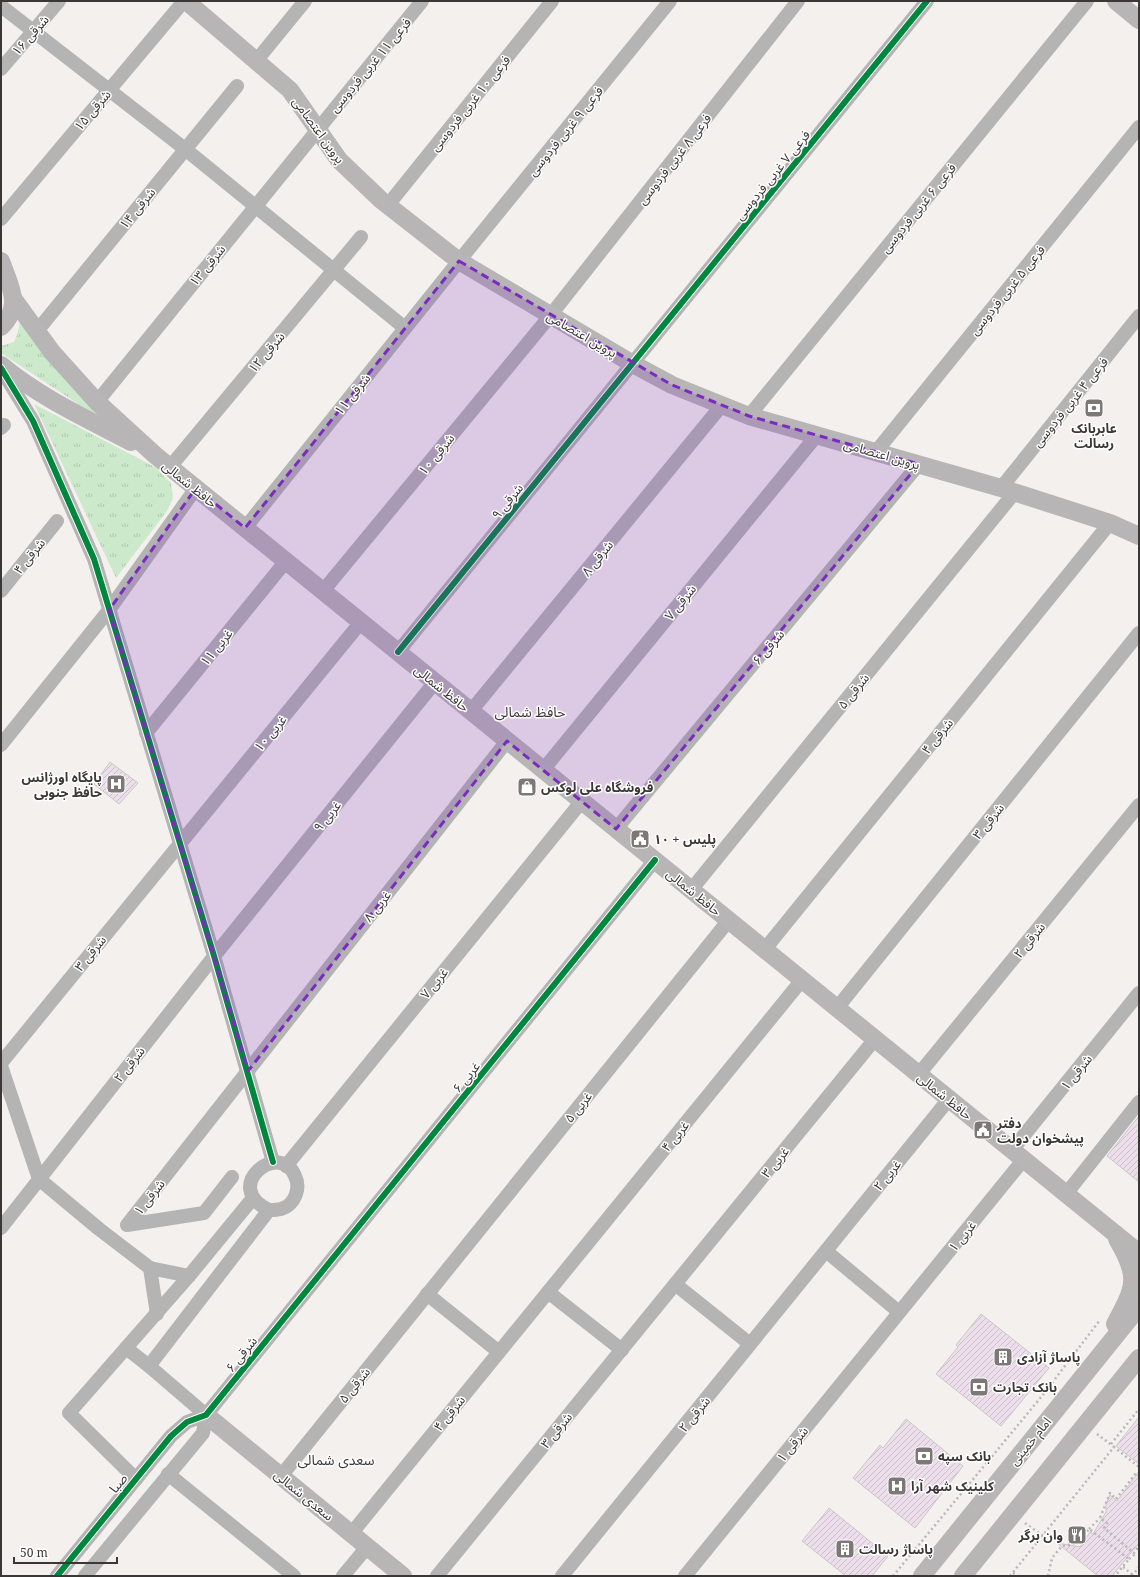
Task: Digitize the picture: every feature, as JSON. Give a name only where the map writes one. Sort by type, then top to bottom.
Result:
[{"type":"main road","name":"پروین اعتصامی","points":[[185,1],[290,90],[339,160],[388,205],[459,260],[550,316],[633,364],[672,385],[750,416],[1008,490],[1138,533]]},
{"type":"main road","points":[[1116,1],[1139,20]]},
{"type":"main road","name":"حافظ شمالی","points":[[1,261],[15,301],[52,352],[97,402],[155,455],[1139,1253]]},
{"type":"main road","points":[[1,328],[13,311],[15,301]]},
{"type":"main road","name":"حافظ شمالی","points":[[1,367],[16,378],[62,405],[155,455]]},
{"type":"main road","points":[[1113,1232],[1139,1242]]},
{"type":"main road","points":[[1094,1362],[1124,1307],[1133,1280],[1128,1256],[1113,1232]]},
{"type":"main road","name":"امام خمینی","points":[[922,1576],[932,1569],[1094,1362],[1139,1307]]},
{"type":"main road","points":[[963,1576],[1139,1358]]},
{"type":"main road","name":"سعدی شمالی","points":[[206,1415],[402,1576]]},
{"type":"street","name":"۱۶ شرقی","points":[[1,69],[60,1]]},
{"type":"street","name":"۱۵ شرقی","points":[[1,220],[185,1]]},
{"type":"street","points":[[256,61],[305,1]]},
{"type":"street","name":"فرعی ۱۱ غربی فردوسی","points":[[317,128],[422,1]]},
{"type":"street","name":"فرعی ۱۰ غربی فردوسی","points":[[388,205],[552,1]]},
{"type":"street","name":"فرعی ۹ غربی فردوسی","points":[[459,260],[670,1]]},
{"type":"street","name":"فرعی ۸ غربی فردوسی","points":[[550,316],[798,1]]},
{"type":"street","name":"فرعی ۷ غربی فردوسی","points":[[633,364],[927,1]]},
{"type":"street","name":"فرعی ۶ غربی فردوسی","points":[[750,416],[1087,1]]},
{"type":"street","points":[[1,6],[34,30],[185,149],[333,271],[405,328]]},
{"type":"street","name":"۱۴ شرقی","points":[[36,331],[238,86]]},
{"type":"street","name":"فرعی ۵ غربی فردوسی","points":[[876,453],[1139,127]]},
{"type":"street","name":"۱۳ شرقی","points":[[97,402],[317,128]]},
{"type":"street","name":"۱۲ شرقی","points":[[170,467],[361,236]]},
{"type":"street","name":"۱۱ شرقی","points":[[245,528],[459,260]]},
{"type":"street","name":"شرقی ۱۰","points":[[323,591],[550,316]]},
{"type":"street","name":"فرعی ۴ غربی فردوسی","points":[[1008,490],[1139,316]]},
{"type":"street","name":"شرقی ۹","points":[[398,652],[633,364]]},
{"type":"street","points":[[1,367],[33,421],[94,559],[179,844],[216,953],[248,1071],[280,1164],[295,1175],[298,1188],[293,1201],[282,1209],[269,1210],[259,1206],[253,1198],[250,1186],[253,1174],[262,1166],[280,1164]]},
{"type":"street","name":"۸ شرقی","points":[[471,711],[722,405]]},
{"type":"street","name":"۷ شرقی","points":[[543,770],[817,435]]},
{"type":"street","name":"۶ شرقی","points":[[616,828],[919,464]]},
{"type":"street","points":[[1,745],[109,610],[196,488]]},
{"type":"street","name":"۵ شرقی","points":[[691,890],[1008,490]]},
{"type":"street","name":"۴ شرقی","points":[[1,591],[57,521]]},
{"type":"street","name":"۴ شرقی","points":[[765,949],[1110,523]]},
{"type":"street","name":"۱۱ غربی","points":[[146,734],[286,561]]},
{"type":"street","name":"۱۰ غربی","points":[[179,844],[361,622]]},
{"type":"street","name":"۳ شرقی","points":[[836,1008],[1139,633]]},
{"type":"street","name":"۹ غربی","points":[[216,953],[435,682]]},
{"type":"street","name":"۸ غربی","points":[[248,1071],[507,741]]},
{"type":"street","name":"۷ غربی","points":[[280,1164],[582,801]]},
{"type":"street","name":"۲ شرقی","points":[[919,1074],[1139,805]]},
{"type":"street","name":"۳ شرقی","points":[[1,1065],[179,844]]},
{"type":"street","name":"۶ غربی","points":[[293,1307],[655,860]]},
{"type":"street","name":"۵ غربی","points":[[427,1294],[728,920]]},
{"type":"street","name":"۲ شرقی","points":[[39,1179],[216,953]]},
{"type":"street","name":"۴ غربی","points":[[548,1292],[802,980]]},
{"type":"street","name":"۱ شرقی","points":[[1018,1155],[1139,993]]},
{"type":"street","name":"۳ غربی","points":[[675,1284],[875,1039]]},
{"type":"street","points":[[1,1065],[39,1179],[99,1229],[150,1268],[188,1276]]},
{"type":"street","name":"۱ شرقی","points":[[232,1177],[204,1213],[127,1225],[248,1071]]},
{"type":"street","name":"۲ غربی","points":[[826,1251],[949,1099]]},
{"type":"street","points":[[1066,1194],[1139,1102]]},
{"type":"street","name":"۱ غربی","points":[[900,1312],[1018,1155]]},
{"type":"street","points":[[1,1228],[39,1179]]},
{"type":"street","points":[[136,1479],[69,1413],[156,1314],[253,1198]]},
{"type":"street","points":[[149,1366],[269,1210]]},
{"type":"street","points":[[826,1251],[900,1312]]},
{"type":"street","name":"۲ شرقی","points":[[562,1576],[826,1251]]},
{"type":"street","points":[[150,1268],[156,1314]]},
{"type":"street","points":[[675,1284],[750,1344]]},
{"type":"street","name":"۳ شرقی","points":[[437,1576],[675,1284]]},
{"type":"street","points":[[548,1292],[622,1350]]},
{"type":"street","name":"۴ شرقی","points":[[351,1534],[548,1292]]},
{"type":"street","points":[[427,1294],[499,1352]]},
{"type":"street","name":"۵ شرقی","points":[[281,1476],[427,1294]]},
{"type":"street","name":"۶ شرقی","points":[[206,1415],[293,1307]]},
{"type":"street","name":"۱ شرقی","points":[[685,1576],[900,1312]]},
{"type":"street","points":[[85,1576],[203,1433],[206,1415],[126,1348]]},
{"type":"street","name":"صبا","points":[[57,1576],[171,1436],[187,1422],[206,1415]]},
{"type":"street","points":[[168,1474],[294,1576]]},
{"type":"street","points":[[343,1576],[367,1547]]},
{"type":"path","points":[[893,1576],[1042,1396],[1103,1316]]},
{"type":"path","points":[[1111,1444],[1139,1409]]},
{"type":"path","points":[[1010,1576],[1114,1447],[1139,1466]]},
{"type":"path","points":[[1048,1576],[1052,1558],[1062,1546],[1078,1543],[1100,1518],[1110,1493],[1116,1498],[1136,1473],[1139,1476]]},
{"type":"path","points":[[1100,1518],[1107,1523],[1104,1528],[1134,1553]]},
{"type":"path","points":[[1089,1529],[1129,1558]]},
{"type":"path","points":[[1115,1576],[1129,1558],[1134,1555],[1139,1547]]},
{"type":"path","points":[[1123,1566],[1132,1575],[1139,1567]]},
{"type":"path","points":[[1013,1573],[1018,1576]]},
{"type":"highlighted area","points":[[459,261],[672,385],[749,416],[919,464],[616,829],[507,741],[248,1071],[109,610],[196,488],[245,528]]},
{"type":"green space","points":[[20,323],[101,419],[1,353],[1,346],[14,342]]},
{"type":"green space","points":[[34,404],[155,467],[171,483],[173,498],[167,511],[116,578]]},
{"type":"building","name":"پایگاه اورژانس حافظ جنوبی","points":[[110,762],[138,783],[119,804],[94,784]]},
{"type":"building","points":[[1139,1116],[1139,1182],[1107,1156]]},
{"type":"building","points":[[981,1314],[1049,1368],[1001,1426],[936,1374],[958,1347],[956,1345]]},
{"type":"building","points":[[1139,1417],[1139,1464],[1116,1446]]},
{"type":"building","points":[[906,1419],[963,1466],[915,1528],[853,1478],[880,1445],[883,1448]]},
{"type":"building","points":[[1139,1471],[1139,1543],[1112,1576],[1098,1576],[1057,1543],[1080,1547],[1090,1532],[1093,1534],[1106,1512],[1106,1504],[1110,1495],[1117,1501]]},
{"type":"building","name":"پاساژ رسالت","points":[[829,1508],[888,1556],[872,1576],[846,1576],[802,1541]]},
{"type":"cycle path","points":[[398,652],[927,1]]},
{"type":"cycle path","points":[[1,368],[33,421],[94,559],[214,956],[273,1162]]},
{"type":"cycle path","points":[[57,1576],[171,1436],[187,1422],[206,1415],[655,860]]},
{"type":"place","name":"عابربانک رسالت","points":[[1094,408]]},
{"type":"place","name":"پایگاه اورژانس حافظ جنوبی","points":[[116,784]]},
{"type":"place","name":"فروشگاه علی لوکس","points":[[527,787]]},
{"type":"place","name":"پلیس + ۱۰","points":[[640,839]]},
{"type":"place","name":"دفتر پیشخوان دولت","points":[[983,1130]]},
{"type":"place","name":"پاساژ آزادی","points":[[1003,1357]]},
{"type":"place","name":"بانک تجارت","points":[[979,1387]]},
{"type":"place","name":"بانک سپه","points":[[924,1456]]},
{"type":"place","name":"کلینیک شهر آرا","points":[[897,1486]]},
{"type":"place","name":"وان برگر","points":[[1077,1535]]},
{"type":"place","name":"پاساژ رسالت","points":[[845,1549]]},
{"type":"district","name":"حافظ شمالی","points":[[530,712]]},
{"type":"district","name":"سعدی شمالی","points":[[336,1460]]}]
